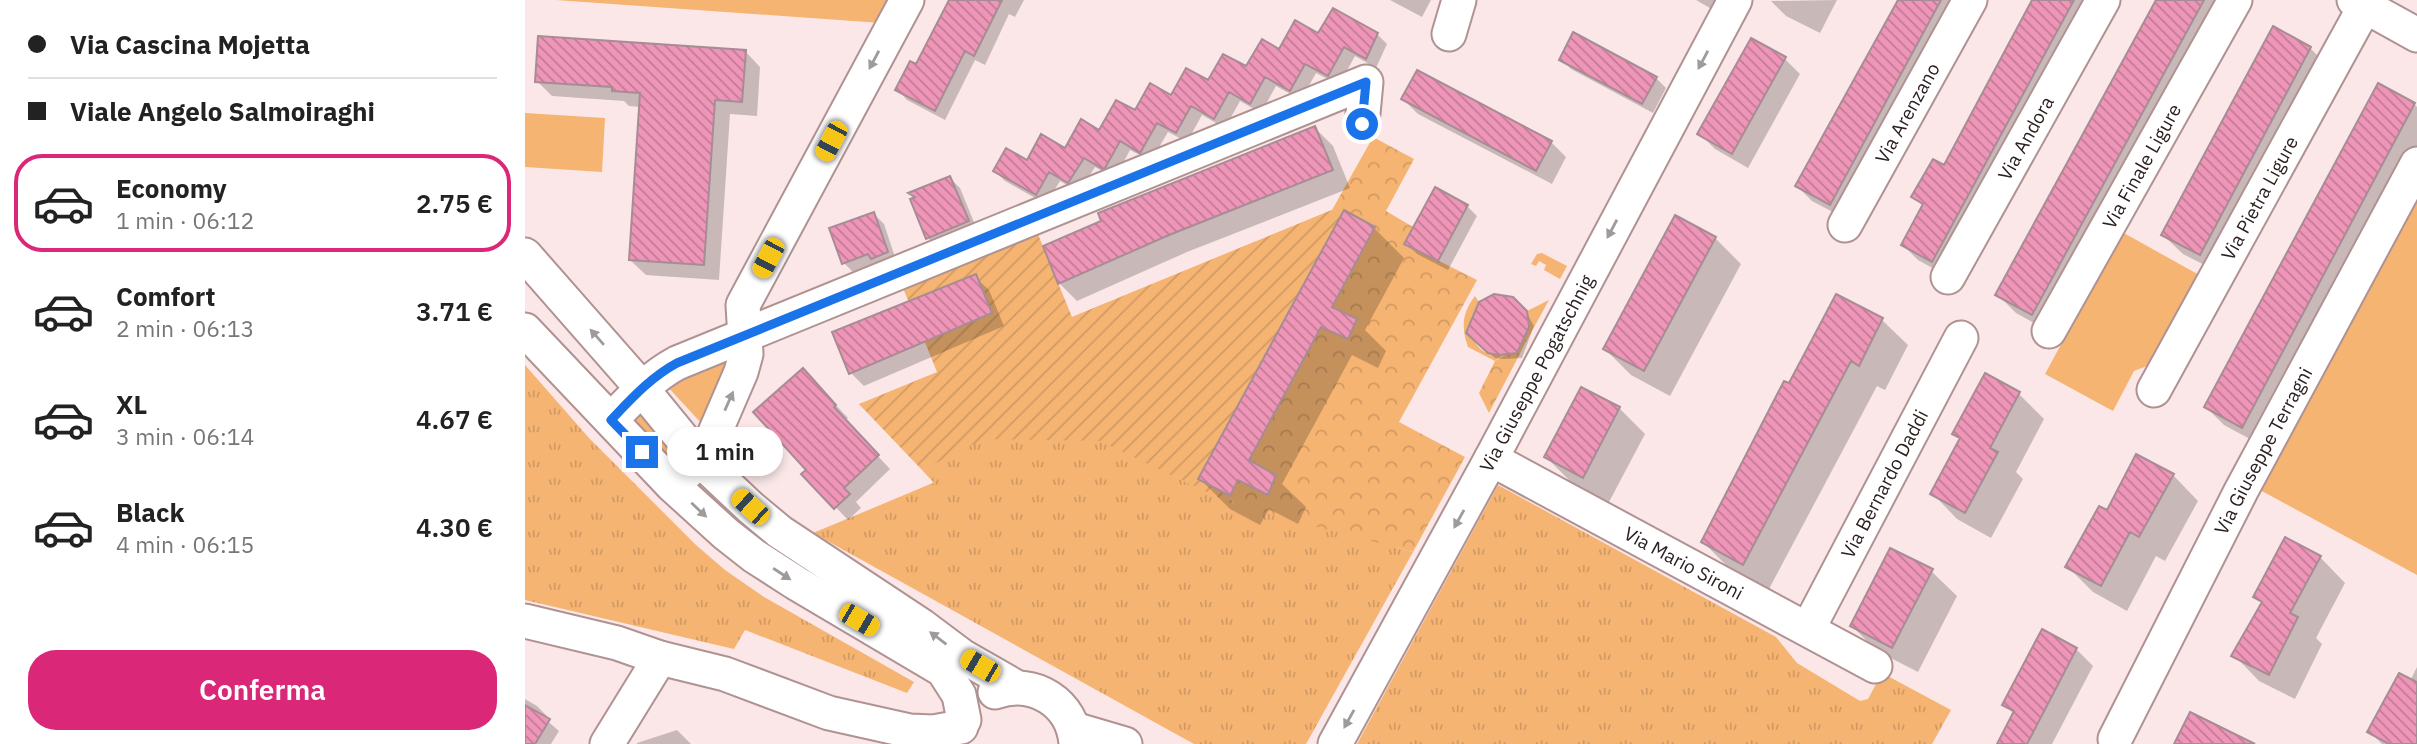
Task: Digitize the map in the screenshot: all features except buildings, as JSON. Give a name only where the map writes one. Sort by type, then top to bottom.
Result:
[{"type":"street","points":[[672,485],[700,460],[710,444],[746,354],[743,305],[907,0]]},
{"type":"street","points":[[1449,33],[1459,0]]},
{"type":"street","name":"Via Giuseppe Pogatschnig","points":[[1335,744],[1492,459],[1735,0]]},
{"type":"street","name":"Via Arenzano","points":[[1845,225],[1970,0]]},
{"type":"street","name":"Via Andora","points":[[1948,277],[2103,0]]},
{"type":"street","name":"Via Finale Ligure","points":[[2049,331],[2235,0]]},
{"type":"street","points":[[2360,3],[2417,35]]},
{"type":"street","name":"Via Pietra Ligure","points":[[2154,390],[2360,3]]},
{"type":"street","points":[[611,420],[641,388],[677,363],[744,338],[1366,82],[1362,124]]},
{"type":"street","name":"Via Giuseppe Terragni","points":[[2115,739],[2241,491],[2417,164]]},
{"type":"street","points":[[525,255],[719,480],[780,531],[962,656],[1016,687]]},
{"type":"street","points":[[525,330],[672,485],[754,556],[943,670],[959,695],[961,730]]},
{"type":"street","name":"Via Bernardo Daddi","points":[[1808,629],[1961,338]]},
{"type":"street","name":"Via Mario Sironi","points":[[1492,459],[1875,666]]},
{"type":"street","points":[[525,621],[618,643],[725,674],[829,713],[910,731],[961,730]]},
{"type":"street","points":[[607,744],[660,657]]},
{"type":"street","points":[[961,730],[977,702],[989,694],[1016,687],[1050,697],[1065,711],[1075,736],[1125,744]]},
{"type":"street","points":[[829,713],[884,744]]},
{"type":"green space","points":[[556,0],[893,0],[881,23]]},
{"type":"green space","points":[[525,113],[605,118],[602,172],[525,167]]},
{"type":"green space","points":[[1373,137],[1414,159],[1386,211],[1413,227],[1405,244],[1477,280],[1399,422],[1465,457],[1413,552],[1394,547],[824,529],[935,482],[859,404],[998,370],[1179,479],[1234,504],[1230,496],[1238,480],[1268,495],[1276,475],[1249,460],[1321,327],[1348,339],[1332,307],[1375,226],[1344,210],[1302,287],[1072,317],[1332,210]]},
{"type":"green space","points":[[2417,201],[2417,575],[2260,490]]},
{"type":"green space","points":[[1332,210],[1344,210],[1198,479],[1230,496],[1234,505],[1100,441],[984,439],[922,470],[859,404],[937,372],[903,288],[1037,232],[1072,317]]},
{"type":"green space","points":[[2122,232],[2201,276],[2155,363],[2134,371],[2113,411],[2045,374]]},
{"type":"green space","points":[[1542,253],[1567,266],[1560,279],[1544,270],[1546,265],[1539,261],[1536,266],[1531,264],[1537,254]]},
{"type":"green space","points":[[1475,296],[1479,302],[1472,320],[1473,338],[1483,351],[1503,355],[1495,361],[1468,347],[1464,327],[1465,314]]},
{"type":"green space","points":[[1549,300],[1527,340],[1527,311]]},
{"type":"green space","points":[[1525,338],[1527,340],[1489,413],[1479,393],[1495,361],[1520,346]]},
{"type":"green space","points":[[719,357],[728,361],[702,424],[667,386]]},
{"type":"green space","points":[[525,365],[589,438],[696,545],[725,570],[764,597],[914,682],[907,693],[745,630],[734,649],[525,600]]},
{"type":"green space","points":[[641,408],[678,458],[671,462],[631,428],[630,415]]},
{"type":"green space","points":[[984,439],[1100,441],[1234,505],[1413,552],[1306,744],[1194,744],[813,533],[934,483],[922,470]]},
{"type":"green space","points":[[1498,485],[1776,637],[1797,663],[1860,701],[1868,699],[1882,673],[1951,710],[1932,744],[1357,744]]},
{"type":"route","points":[[642,452],[611,420],[641,388],[677,363],[744,338],[1366,82],[1362,124]]}]
